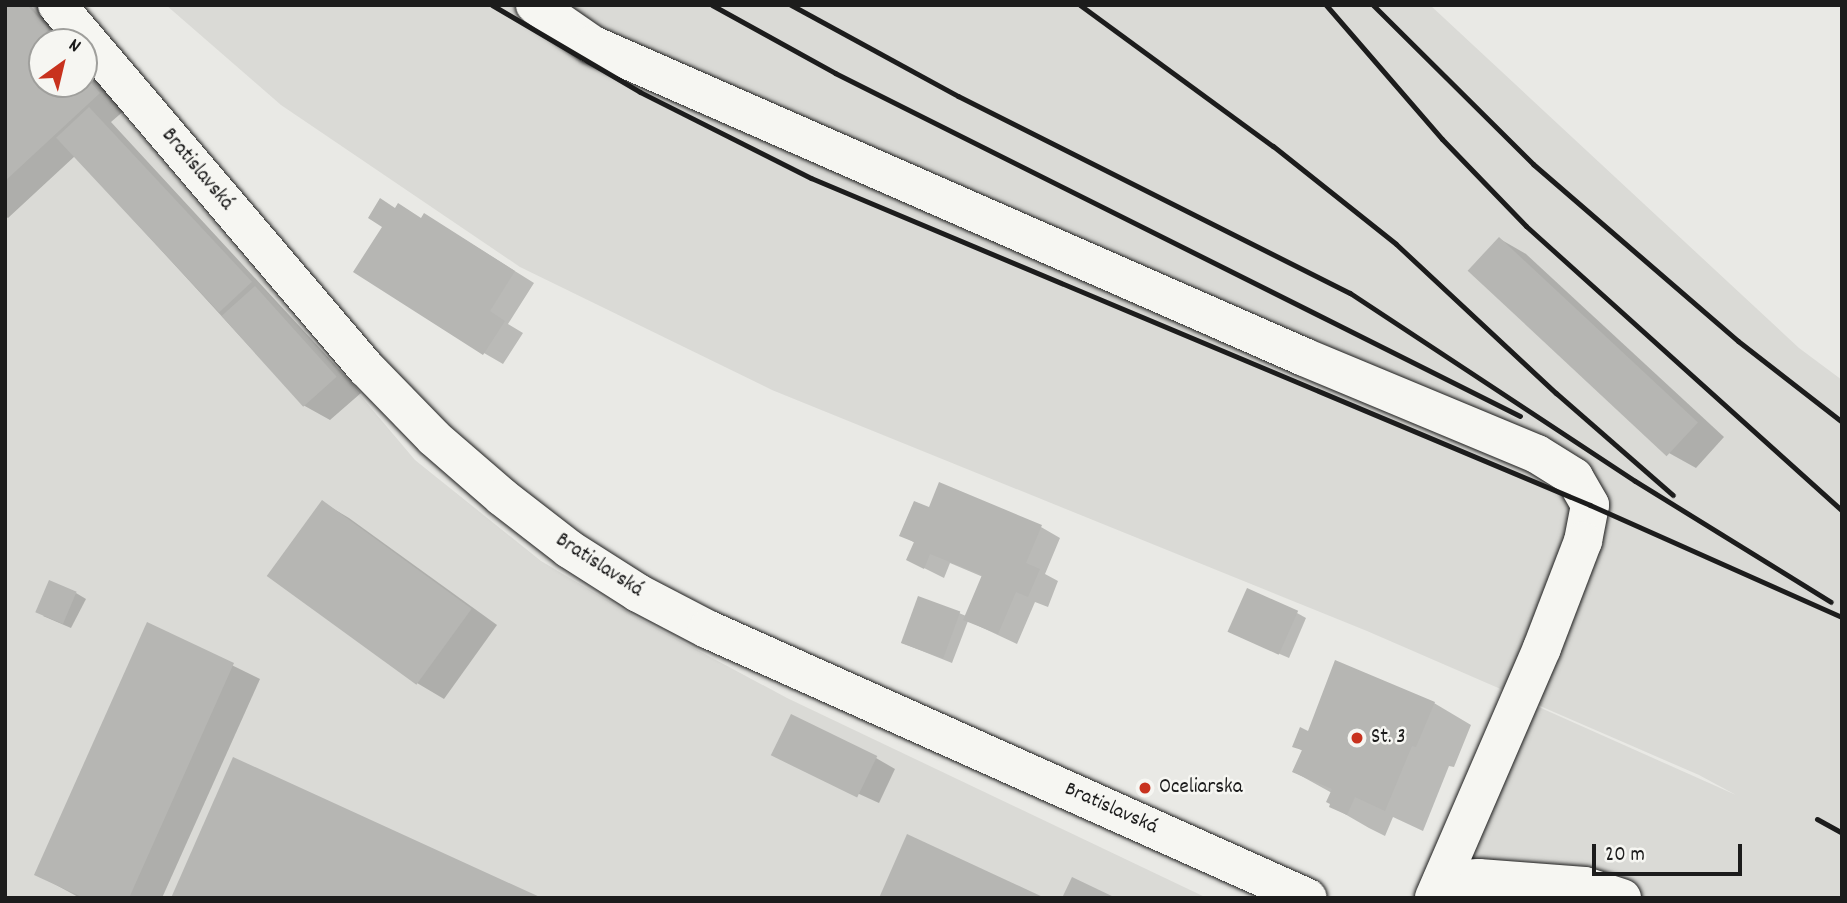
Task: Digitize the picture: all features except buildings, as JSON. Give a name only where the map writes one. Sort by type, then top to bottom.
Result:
[{"type":"street","name":"Bratislavská","points":[[57,5],[368,369],[434,438],[502,497],[569,549],[638,593],[707,629],[1302,897]]},
{"type":"street","points":[[535,5],[593,45],[1304,358],[1537,454],[1574,477],[1590,505],[1583,541],[1542,648],[1514,705],[1438,889]]},
{"type":"street","points":[[1438,889],[1479,878],[1585,886],[1622,898]]},
{"type":"shaded area","points":[[5,5],[30,5],[49,28],[28,28],[28,98],[98,98],[98,86],[415,460],[541,561],[634,616],[787,698],[1207,898],[5,898]]},
{"type":"shaded area","points":[[166,5],[1430,5],[1799,348],[1842,380],[1842,898],[1434,898],[1532,704],[1736,795],[1699,775],[1367,631],[772,390],[520,267],[281,105]]},
{"type":"railway","points":[[492,5],[640,92],[811,178],[1590,505],[1842,617]]},
{"type":"railway","points":[[712,5],[835,73],[1520,416]]},
{"type":"railway","points":[[791,5],[958,96],[1350,293],[1635,481],[1831,602]]},
{"type":"railway","points":[[1080,5],[1273,146],[1396,244],[1556,393],[1673,495]]},
{"type":"railway","points":[[1326,5],[1442,139],[1526,226],[1842,511]]},
{"type":"railway","points":[[1373,5],[1533,164],[1738,341],[1842,422]]},
{"type":"railway","points":[[1817,819],[1842,833]]},
{"type":"place","name":"St. 3","points":[[1357,738]]},
{"type":"place","name":"Oceliarska","points":[[1145,788]]}]
